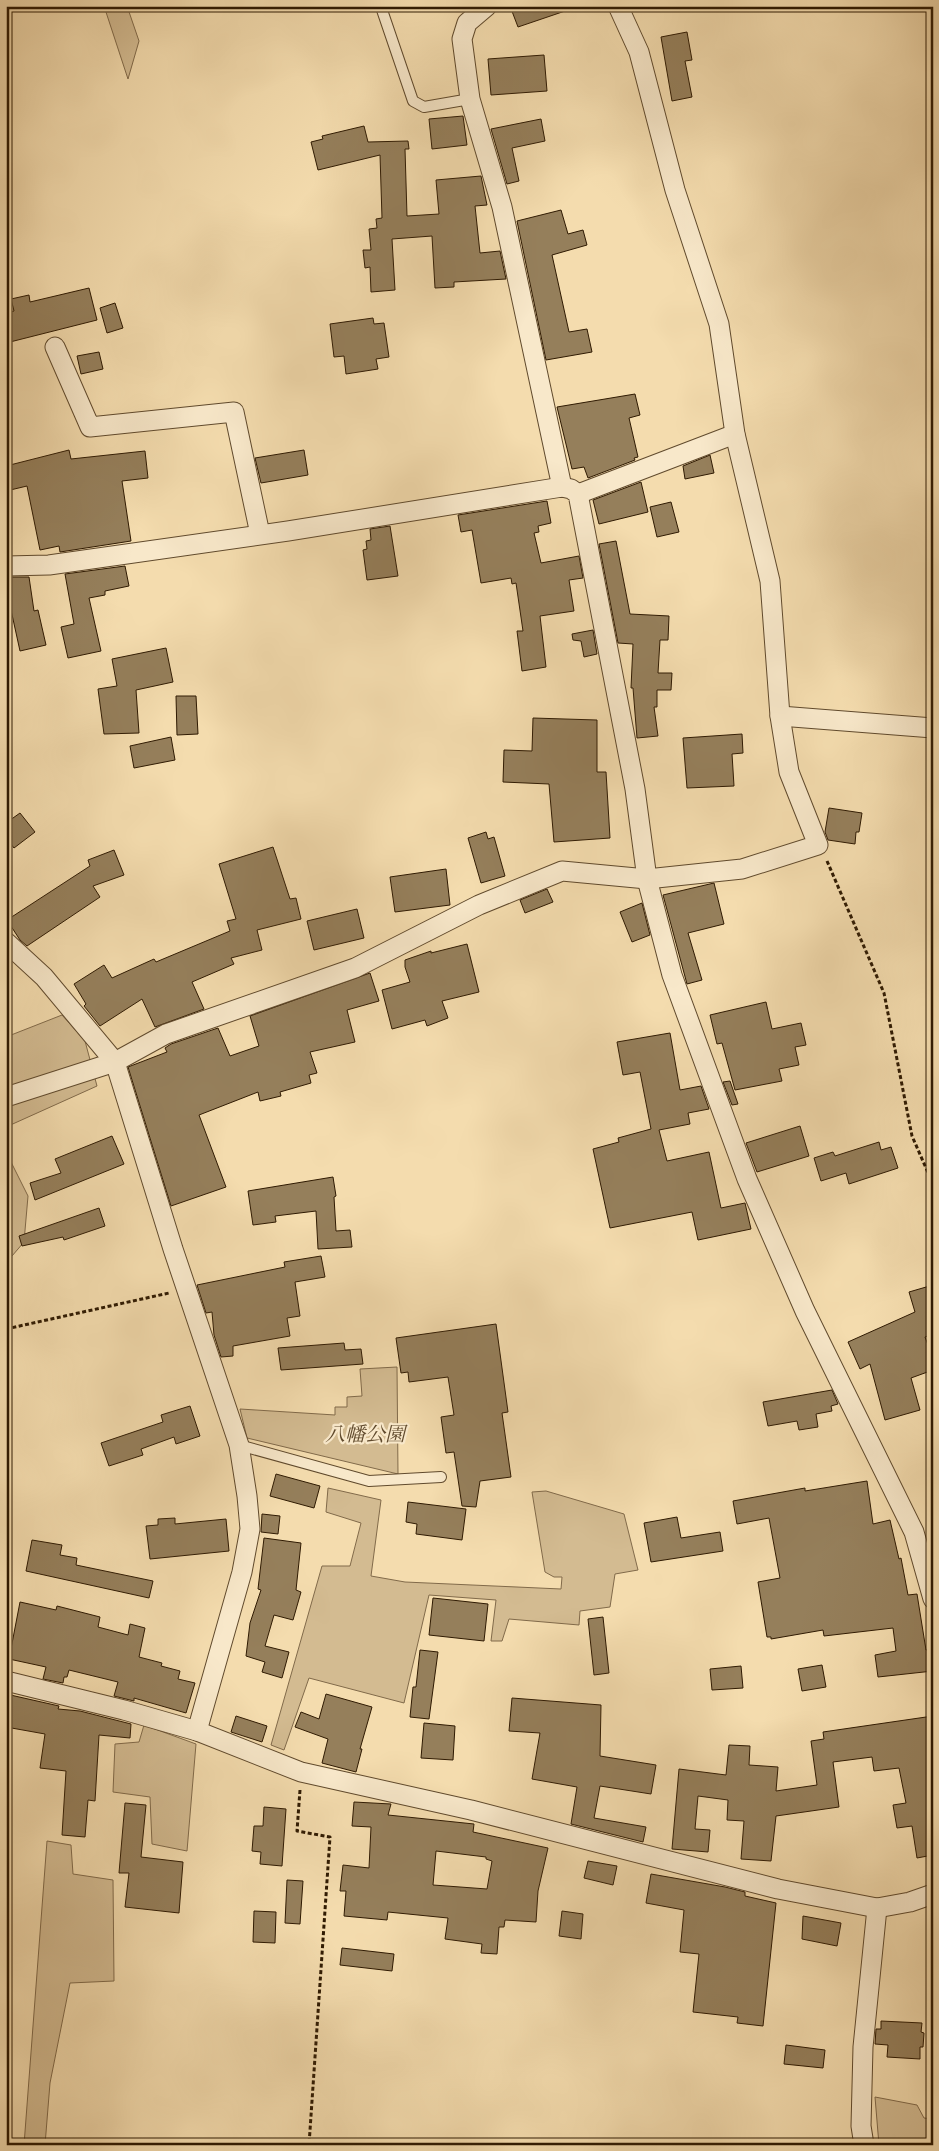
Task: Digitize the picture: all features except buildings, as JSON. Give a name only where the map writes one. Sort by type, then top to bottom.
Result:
[{"type":"street","points":[[487,6],[467,23],[462,39],[470,99],[502,207],[620,705],[635,788],[647,879],[672,975],[747,1179],[805,1311],[914,1532],[933,1599]]},
{"type":"street","points":[[6,1097],[115,1062],[166,1034],[355,968],[479,906],[562,871],[647,879],[742,869],[818,845],[789,772],[780,716],[770,581],[735,434],[718,324],[675,190],[639,52],[618,6]]},
{"type":"street","points":[[55,347],[90,428],[234,412],[260,534]]},
{"type":"street","points":[[6,566],[49,565],[570,491],[735,434]]},
{"type":"street","points":[[780,716],[933,728]]},
{"type":"street","points":[[6,942],[44,977],[115,1062],[239,1445],[250,1529],[242,1572],[196,1731]]},
{"type":"street","points":[[6,1681],[124,1710],[196,1731],[301,1772],[471,1810],[778,1889],[877,1908],[910,1902],[933,1894]]},
{"type":"street","points":[[864,2145],[861,2126],[863,2047],[877,1908]]},
{"type":"lane","points":[[382,10],[413,101],[424,107],[470,99]]},
{"type":"lane","points":[[239,1445],[369,1481],[441,1478]]},
{"type":"path","points":[[818,845],[833,872],[884,993],[912,1136],[933,1184]]},
{"type":"path","points":[[6,1329],[187,1289]]},
{"type":"path","points":[[301,1772],[297,1831],[330,1837],[309,2145]]},
{"type":"green space","points":[[104,6],[127,6],[139,41],[128,79]]},
{"type":"green space","points":[[62,1015],[85,1041],[97,1086],[6,1127],[6,1037]]},
{"type":"green space","points":[[6,1139],[8,1156],[28,1196],[24,1242],[12,1256],[6,1254]]},
{"type":"green space","name":"八幡公園","points":[[397,1367],[398,1474],[247,1438],[240,1409],[335,1415],[335,1407],[347,1407],[347,1397],[362,1396],[360,1369]]},
{"type":"green space","points":[[328,1488],[381,1500],[371,1576],[405,1582],[561,1589],[562,1577],[554,1577],[545,1572],[532,1492],[546,1491],[624,1514],[638,1570],[615,1574],[610,1607],[580,1611],[579,1625],[509,1619],[502,1641],[491,1641],[496,1600],[429,1595],[404,1703],[309,1678],[284,1750],[271,1745],[322,1566],[350,1566],[361,1523],[326,1512]]},
{"type":"green space","points":[[144,1725],[196,1744],[187,1851],[152,1844],[150,1797],[113,1792],[115,1744],[139,1742]]},
{"type":"green space","points":[[47,1841],[71,1845],[73,1874],[113,1880],[114,1981],[70,1983],[50,2083],[45,2145],[24,2145]]},
{"type":"green space","points":[[875,2097],[917,2105],[924,2118],[933,2119],[933,2145],[879,2145]]}]
